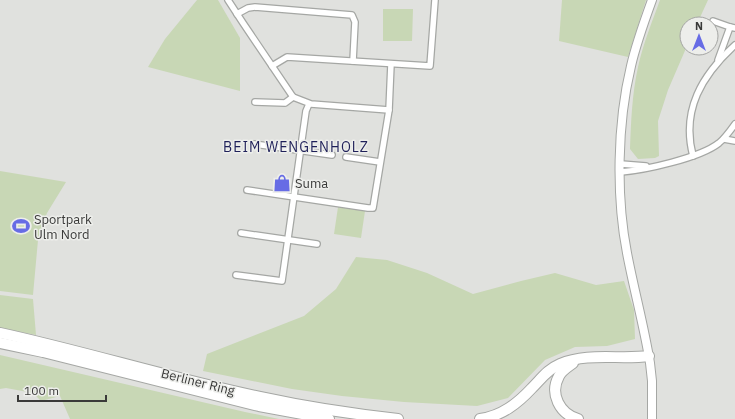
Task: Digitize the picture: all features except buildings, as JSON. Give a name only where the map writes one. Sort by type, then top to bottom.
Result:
[{"type":"highway","name":"Berliner Ring","points":[[0,333],[42,342],[259,397],[306,407],[398,419]]},
{"type":"highway","name":"Berliner Ring","points":[[0,343],[43,352],[259,406],[328,419]]},
{"type":"highway","points":[[480,419],[495,416],[515,404],[551,370],[560,364],[591,358],[649,356]]},
{"type":"highway","points":[[577,360],[558,377],[556,389],[557,401],[562,409],[570,416],[578,419]]},
{"type":"street","points":[[228,0],[294,97],[309,104],[389,110]]},
{"type":"street","points":[[272,66],[287,57],[430,66],[435,0]]},
{"type":"street","points":[[652,0],[631,66],[624,113],[621,168],[621,203],[625,242],[649,356],[652,381],[652,419]]},
{"type":"street","points":[[237,14],[248,8],[255,7],[352,15],[355,22],[353,61]]},
{"type":"street","points":[[718,62],[732,27],[719,23]]},
{"type":"street","points":[[693,156],[689,134],[689,124],[691,112],[697,95],[703,82],[718,62],[735,45]]},
{"type":"street","points":[[247,190],[373,208],[389,110],[391,64]]},
{"type":"street","points":[[255,102],[285,104],[294,97]]},
{"type":"street","points":[[236,275],[282,281],[306,111],[309,104]]},
{"type":"street","points":[[621,168],[652,166],[693,156],[710,149],[724,139],[735,124]]},
{"type":"street","points":[[724,139],[735,141]]},
{"type":"street","points":[[254,144],[332,155]]},
{"type":"street","points":[[346,157],[380,162]]},
{"type":"street","points":[[241,233],[317,244]]},
{"type":"green space","points":[[197,0],[218,0],[240,38],[240,91],[148,67],[165,39]]},
{"type":"green space","points":[[562,0],[646,0],[628,57],[559,41]]},
{"type":"green space","points":[[660,0],[708,0],[701,16],[679,16],[679,56],[683,56],[668,90],[658,121],[659,156],[655,158],[638,159],[630,149],[631,118],[634,87],[638,67]]},
{"type":"green space","points":[[383,9],[413,9],[412,41],[383,41]]},
{"type":"green space","name":"Sportpark Ulm Nord","points":[[0,171],[66,182],[47,213],[38,240],[33,295],[0,291]]},
{"type":"green space","points":[[338,207],[365,211],[361,238],[334,234]]},
{"type":"green space","points":[[356,257],[387,260],[427,273],[473,294],[555,273],[596,285],[624,281],[634,310],[635,339],[607,346],[575,347],[545,360],[508,398],[477,406],[404,402],[342,396],[292,389],[203,371],[207,354],[304,316],[336,289]]},
{"type":"green space","points":[[0,295],[33,299],[36,335],[0,328]]},
{"type":"green space","points":[[0,355],[279,419],[70,419],[60,396],[41,401],[33,393],[6,388],[0,389]]},
{"type":"place","name":"Suma","points":[[282,183]]},
{"type":"place","name":"Sportpark Ulm Nord","points":[[21,226]]},
{"type":"district","name":"BEIM WENGENHOLZ","points":[[296,147]]}]
